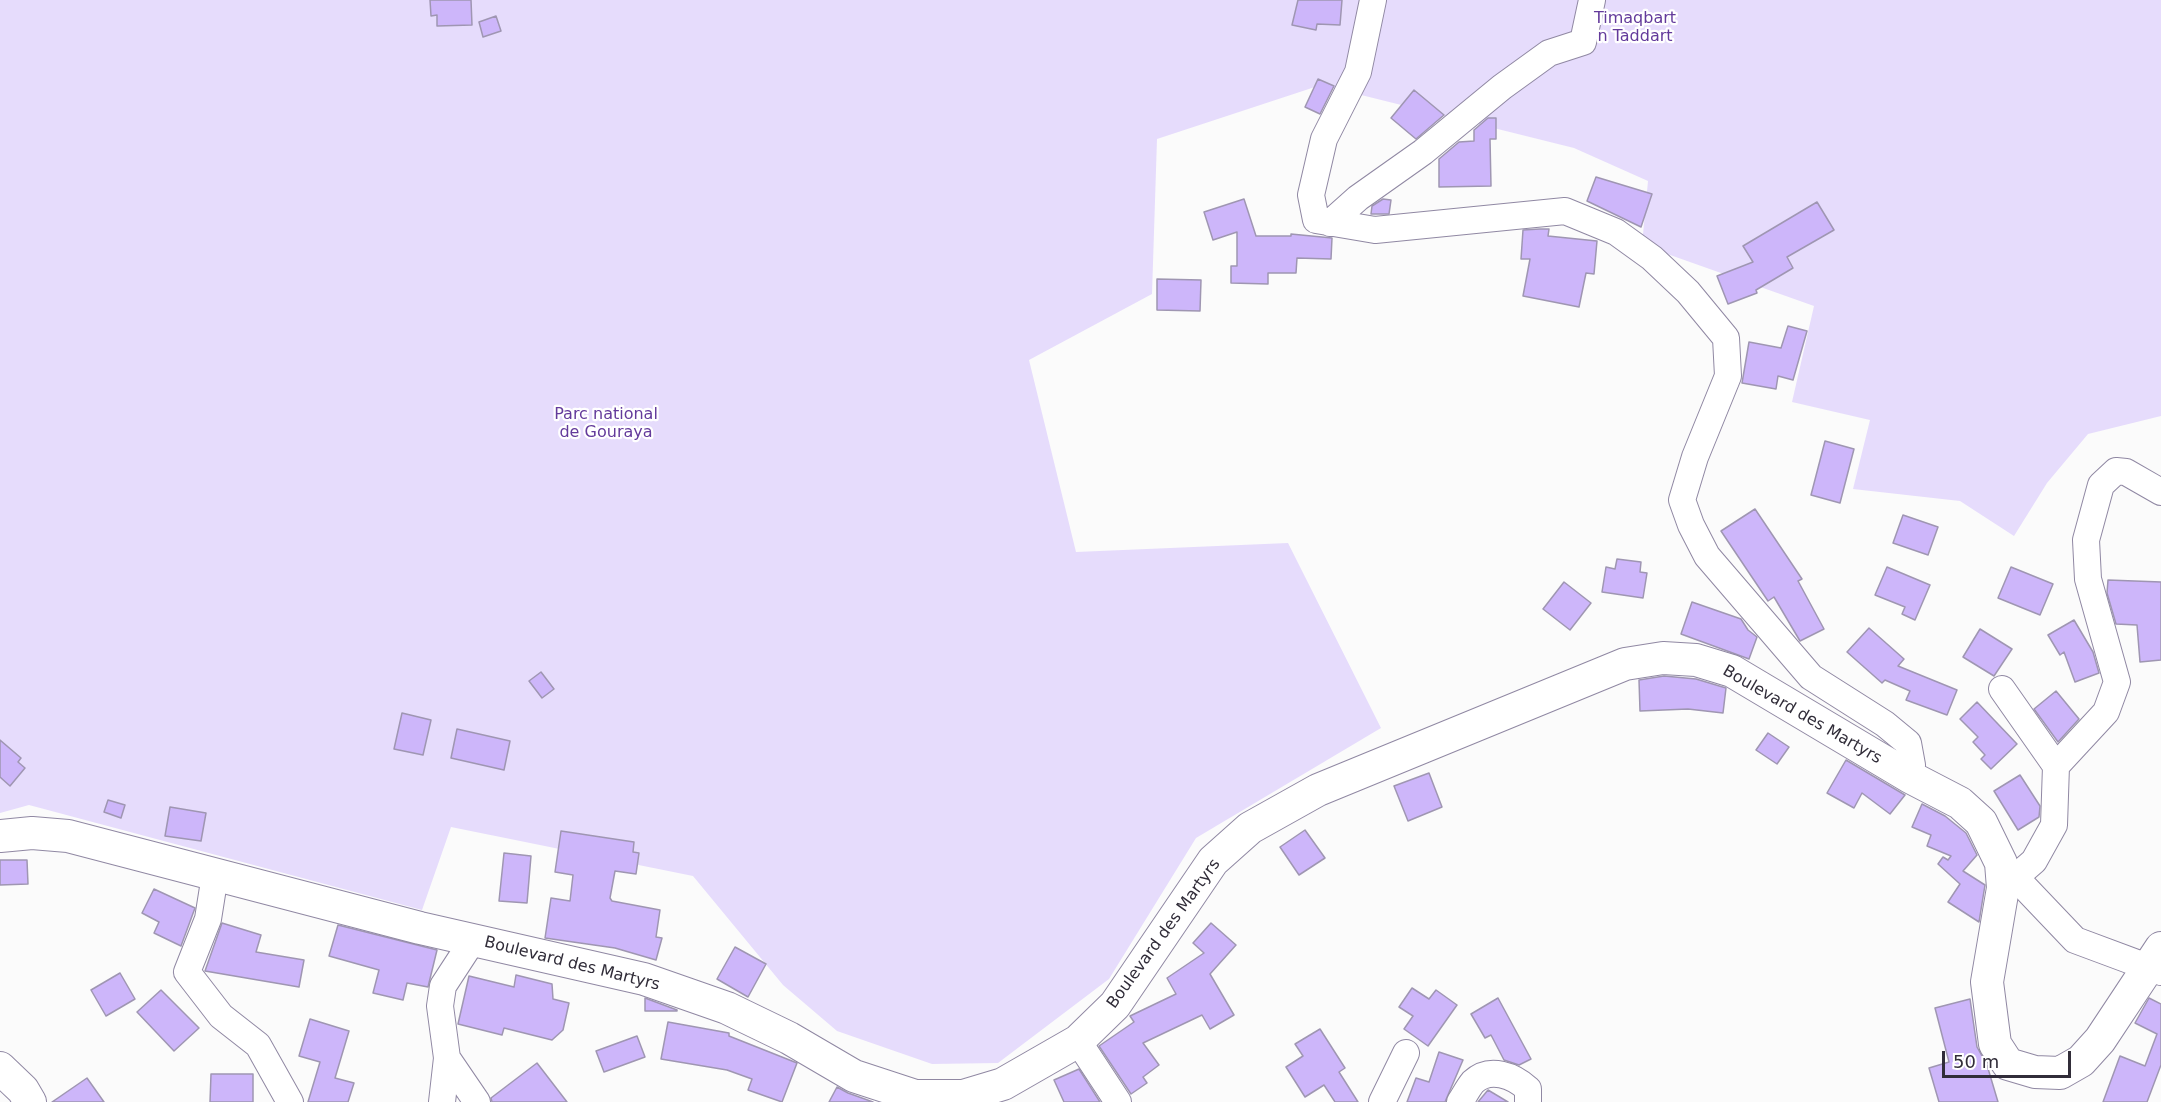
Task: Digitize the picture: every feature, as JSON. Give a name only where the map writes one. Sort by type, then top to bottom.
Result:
[{"type":"main road","name":"Boulevard des Martyrs","points":[[0,836],[32,833],[68,836],[473,940],[644,979],[727,1008],[789,1038],[854,1076],[915,1096],[963,1096],[1003,1084],[1080,1040],[1122,996],[1214,861],[1250,828],[1318,790],[1624,664],[1663,658],[1696,660],[1732,671],[1910,777],[1960,803],[1981,822],[2009,883],[1987,982],[1995,1044],[2008,1064],[2035,1072],[2060,1072],[2081,1061],[2100,1040],[2157,962]]},
{"type":"main road","points":[[0,1068],[23,1090],[30,1102]]},
{"type":"street","points":[[1373,0],[1358,72],[1324,139],[1311,195],[1316,220],[1375,230],[1565,211],[1616,232],[1652,258],[1681,285],[1726,338],[1728,376],[1695,458],[1682,500],[1691,525],[1707,556],[1811,677],[1886,724],[1908,743],[1912,765],[1910,777]]},
{"type":"street","points":[[1330,223],[1358,198],[1424,152],[1502,87],[1549,53],[1583,42],[1592,0]]},
{"type":"street","points":[[2056,766],[2106,712],[2116,682],[2088,579],[2086,540],[2101,485],[2116,471],[2126,472],[2161,492]]},
{"type":"street","points":[[2002,689],[2056,766],[2054,825],[2034,861],[2009,883],[2075,940],[2157,962]]},
{"type":"street","points":[[215,875],[208,919],[187,972],[221,1016],[258,1045],[291,1102]]},
{"type":"street","points":[[442,1102],[447,1058],[440,1006],[443,986],[473,940]]},
{"type":"street","points":[[1080,1040],[1118,1102]]},
{"type":"street","points":[[1382,1102],[1406,1053]]},
{"type":"street","points":[[447,1058],[477,1102]]},
{"type":"street","points":[[1460,1102],[1474,1081],[1492,1074],[1515,1077],[1528,1089],[1528,1102]]},
{"type":"green space","name":"Parc national de Gouraya","points":[[0,0],[2161,0],[2161,416],[2088,434],[2047,483],[2014,536],[1960,501],[1853,489],[1870,420],[1792,402],[1814,306],[1642,245],[1648,181],[1574,148],[1321,85],[1157,139],[1152,294],[1029,360],[1076,552],[1288,543],[1381,728],[1196,838],[1109,979],[998,1063],[932,1064],[837,1031],[783,985],[693,876],[451,827],[422,910],[29,805],[0,813]]},
{"type":"building","points":[[430,0],[471,0],[472,25],[437,26],[437,15],[431,16]]},
{"type":"building","points":[[1298,0],[1342,0],[1340,25],[1317,24],[1316,30],[1292,25]]},
{"type":"building","points":[[496,16],[501,31],[483,37],[479,22]]},
{"type":"building","points":[[1318,79],[1334,86],[1320,114],[1305,107]]},
{"type":"building","points":[[1414,90],[1444,115],[1416,139],[1391,118]]},
{"type":"building","points":[[1488,118],[1496,118],[1496,139],[1490,139],[1491,186],[1439,187],[1439,159],[1459,142],[1474,141],[1474,130]]},
{"type":"building","points":[[1596,177],[1652,194],[1641,227],[1587,201]]},
{"type":"building","points":[[1244,199],[1256,236],[1291,236],[1291,234],[1332,238],[1331,259],[1297,258],[1296,273],[1268,273],[1268,284],[1231,283],[1231,266],[1237,266],[1237,232],[1213,240],[1204,212]]},
{"type":"building","points":[[1383,199],[1391,200],[1389,214],[1371,214],[1372,206]]},
{"type":"building","points":[[1817,202],[1834,230],[1787,257],[1793,268],[1756,290],[1757,293],[1728,304],[1717,276],[1753,262],[1743,246]]},
{"type":"building","points":[[1549,229],[1548,236],[1597,241],[1594,274],[1586,273],[1579,307],[1523,296],[1530,259],[1521,259],[1523,230]]},
{"type":"building","points":[[1157,279],[1201,280],[1200,311],[1157,310]]},
{"type":"building","points":[[1788,326],[1807,331],[1793,380],[1778,376],[1776,389],[1742,383],[1749,342],[1781,348]]},
{"type":"building","points":[[1825,441],[1854,449],[1840,503],[1811,495]]},
{"type":"building","points":[[1755,509],[1802,579],[1798,581],[1824,629],[1800,641],[1774,597],[1768,601],[1721,531]]},
{"type":"building","points":[[1903,515],[1938,527],[1928,555],[1893,543]]},
{"type":"building","points":[[1617,559],[1641,562],[1640,572],[1647,573],[1643,598],[1602,592],[1606,567],[1615,569]]},
{"type":"building","points":[[1887,567],[1930,585],[1915,620],[1902,614],[1905,607],[1875,595]]},
{"type":"building","points":[[2011,567],[2053,584],[2040,615],[1998,598]]},
{"type":"building","points":[[2108,580],[2161,582],[2161,660],[2140,662],[2137,625],[2116,624],[2107,593]]},
{"type":"building","points":[[1564,582],[1591,603],[1570,630],[1543,609]]},
{"type":"building","points":[[1692,602],[1741,619],[1748,630],[1757,637],[1749,659],[1681,634]]},
{"type":"building","points":[[2074,620],[2093,652],[2099,673],[2075,682],[2064,652],[2060,655],[2048,635]]},
{"type":"building","points":[[1869,628],[1904,659],[1898,666],[1957,690],[1947,715],[1906,700],[1910,691],[1885,680],[1882,683],[1847,652]]},
{"type":"building","points":[[1980,629],[2012,649],[1994,676],[1963,657]]},
{"type":"building","points":[[541,672],[554,689],[542,698],[529,681]]},
{"type":"building","points":[[1664,676],[1696,679],[1726,688],[1723,713],[1688,709],[1640,711],[1639,680]]},
{"type":"building","points":[[2056,691],[2079,719],[2058,742],[2034,709]]},
{"type":"building","points":[[1977,702],[2017,744],[1991,769],[1981,759],[1985,755],[1973,742],[1978,737],[1960,719]]},
{"type":"building","points":[[402,713],[431,720],[423,755],[394,749]]},
{"type":"building","points":[[457,729],[510,741],[504,770],[451,758]]},
{"type":"building","points":[[1768,733],[1789,747],[1777,764],[1756,750]]},
{"type":"building","points":[[0,740],[21,758],[18,762],[25,768],[10,786],[0,777]]},
{"type":"building","points":[[1846,760],[1905,795],[1890,814],[1862,793],[1854,808],[1827,793]]},
{"type":"building","points":[[1429,773],[1442,807],[1408,821],[1394,786]]},
{"type":"building","points":[[2020,775],[2040,806],[2039,817],[2018,830],[1994,791]]},
{"type":"building","points":[[108,800],[125,805],[121,818],[104,812]]},
{"type":"building","points":[[1922,804],[1945,816],[1966,833],[1977,855],[1963,871],[1985,885],[1979,922],[1948,902],[1960,884],[1938,864],[1943,857],[1948,860],[1951,856],[1927,846],[1931,835],[1912,827]]},
{"type":"building","points":[[170,807],[206,813],[201,841],[165,836]]},
{"type":"building","points":[[1305,830],[1325,858],[1299,875],[1280,847]]},
{"type":"building","points":[[561,831],[634,842],[633,852],[639,853],[636,874],[615,871],[610,898],[612,901],[660,910],[656,937],[662,938],[656,960],[615,948],[545,938],[551,898],[570,901],[573,875],[555,872]]},
{"type":"building","points":[[504,853],[531,856],[527,903],[499,901]]},
{"type":"building","points":[[0,860],[27,860],[28,884],[0,885]]},
{"type":"building","points":[[154,889],[195,908],[181,946],[154,933],[159,922],[142,913]]},
{"type":"building","points":[[222,923],[261,935],[256,952],[304,960],[299,987],[205,971]]},
{"type":"building","points":[[1211,923],[1236,945],[1210,974],[1234,1015],[1210,1029],[1202,1015],[1143,1043],[1159,1065],[1143,1077],[1147,1083],[1131,1094],[1099,1046],[1134,1022],[1130,1016],[1176,994],[1167,978],[1204,953],[1193,943]]},
{"type":"building","points":[[338,925],[437,950],[428,987],[407,983],[403,1000],[373,993],[379,970],[329,956]]},
{"type":"building","points":[[735,947],[766,964],[748,997],[717,979]]},
{"type":"building","points":[[120,973],[135,999],[106,1016],[91,990]]},
{"type":"building","points":[[516,975],[552,984],[553,999],[569,1003],[563,1030],[552,1040],[504,1028],[502,1035],[458,1024],[469,976],[514,987]]},
{"type":"building","points":[[1412,988],[1429,999],[1436,990],[1457,1005],[1428,1046],[1404,1029],[1413,1016],[1399,1007]]},
{"type":"building","points":[[161,990],[199,1028],[174,1051],[137,1012]]},
{"type":"building","points":[[645,998],[677,1010],[677,1011],[645,1011]]},
{"type":"building","points":[[1498,998],[1531,1059],[1519,1065],[1504,1060],[1491,1035],[1485,1038],[1471,1014]]},
{"type":"building","points":[[2149,998],[2161,1004],[2161,1065],[2147,1102],[2103,1102],[2120,1056],[2145,1066],[2157,1034],[2135,1023]]},
{"type":"building","points":[[1970,999],[1977,1047],[1987,1065],[1998,1102],[1939,1102],[1929,1068],[1949,1062],[1935,1008]]},
{"type":"building","points":[[310,1019],[349,1031],[335,1078],[354,1083],[348,1102],[308,1102],[320,1062],[299,1056]]},
{"type":"building","points":[[668,1022],[729,1033],[729,1036],[797,1063],[782,1102],[748,1090],[752,1079],[727,1070],[661,1059]]},
{"type":"building","points":[[1320,1029],[1345,1068],[1339,1072],[1358,1102],[1335,1102],[1324,1085],[1305,1097],[1286,1067],[1303,1056],[1295,1044]]},
{"type":"building","points":[[637,1036],[645,1057],[604,1072],[596,1051]]},
{"type":"building","points":[[1439,1052],[1463,1060],[1445,1102],[1407,1102],[1416,1078],[1429,1082]]},
{"type":"building","points":[[537,1063],[567,1102],[492,1102],[491,1098]]},
{"type":"building","points":[[1079,1069],[1100,1102],[1064,1102],[1054,1080]]},
{"type":"building","points":[[211,1074],[253,1074],[253,1102],[210,1102]]},
{"type":"building","points":[[87,1078],[104,1102],[52,1102]]},
{"type":"building","points":[[837,1087],[848,1093],[873,1102],[829,1102]]},
{"type":"building","points":[[1488,1090],[1508,1102],[1478,1102]]},
{"type":"park label","name":"Timaqbart n Taddart","points":[[1635,28]]}]
